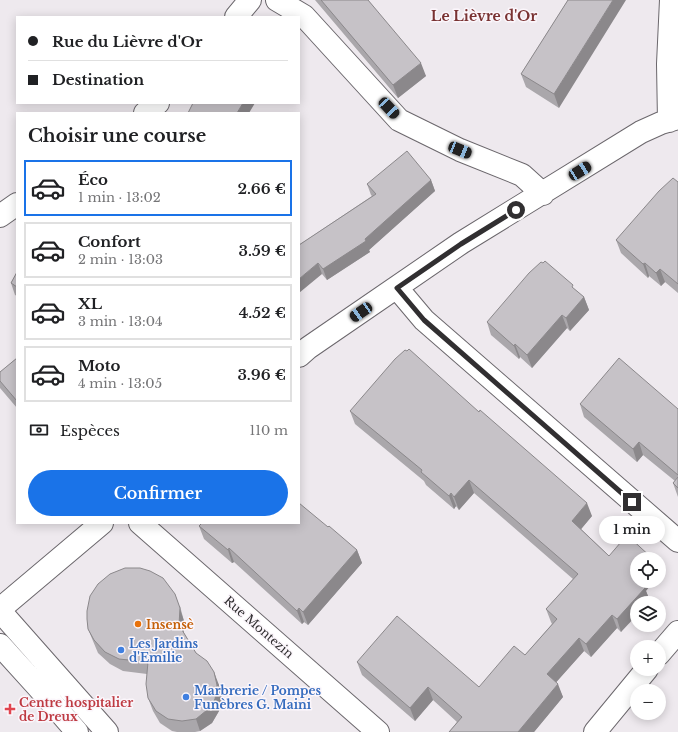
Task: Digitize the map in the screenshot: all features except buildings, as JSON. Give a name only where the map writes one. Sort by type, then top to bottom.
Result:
[{"type":"street","points":[[237,16],[250,0]]},
{"type":"street","points":[[277,0],[304,16],[399,120],[460,150],[522,175],[543,194]]},
{"type":"street","points":[[300,355],[308,348],[461,244],[641,132],[673,120],[668,64],[671,0]]},
{"type":"street","points":[[146,112],[157,104]]},
{"type":"street","points":[[0,216],[16,205]]},
{"type":"street","points":[[397,288],[424,320],[678,541]]},
{"type":"street","points":[[101,524],[0,610],[106,732]]},
{"type":"street","name":"Rue Montezin","points":[[141,524],[378,732]]},
{"type":"street","points":[[666,646],[678,632]]},
{"type":"street","points":[[0,645],[77,732]]},
{"type":"street","points":[[595,732],[641,676]]},
{"type":"place","name":"Insensè","points":[[138,624]]},
{"type":"place","name":"Les Jardins d'Emilie","points":[[121,650]]},
{"type":"place","name":"Marbrerie / Pompes Funèbres G. Maini","points":[[186,697]]},
{"type":"place","name":"Centre hospitalier de Dreux","points":[[10,709]]},
{"type":"district","name":"Le Lièvre d'Or","points":[[484,16]]},
{"type":"route","points":[[516,210],[461,244],[397,288],[424,320],[632,502]]}]
